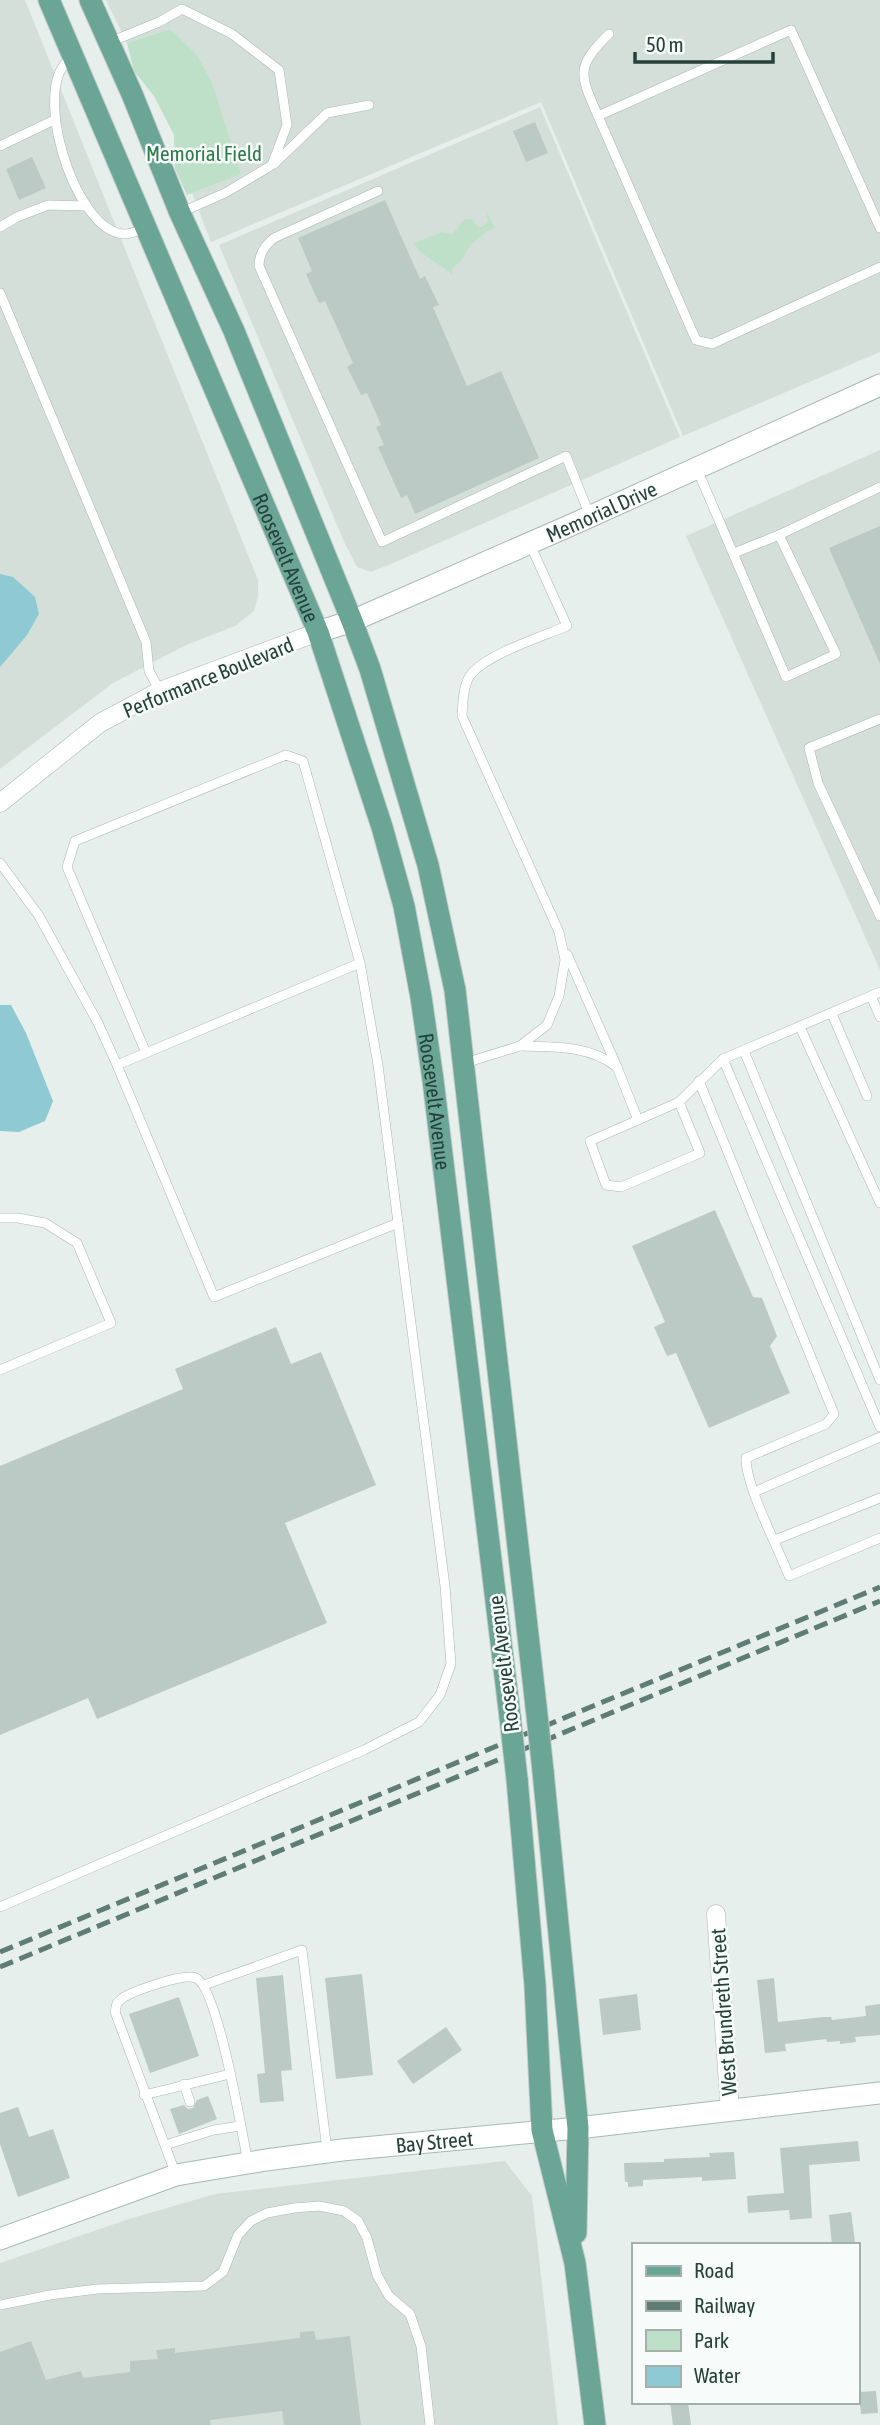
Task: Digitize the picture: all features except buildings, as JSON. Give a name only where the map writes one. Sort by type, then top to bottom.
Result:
[{"type":"main road","name":"Roosevelt Avenue","points":[[49,0],[318,632],[382,827],[404,906],[421,997],[517,1779],[535,1985],[542,2130],[575,2263],[595,2425]]},
{"type":"main road","name":"Roosevelt Avenue","points":[[90,0],[132,94],[180,213],[234,331],[370,669],[428,865],[455,990],[536,1706],[578,2128],[575,2263]]},
{"type":"main road","points":[[73,58],[108,43]]},
{"type":"main road","points":[[144,228],[180,213]]},
{"type":"main road","name":"Memorial Drive","points":[[318,632],[352,621],[880,385]]},
{"type":"main road","name":"Bay Street","points":[[0,2239],[176,2175],[248,2163],[327,2152],[578,2128],[880,2093]]},
{"type":"street","name":"Performance Boulevard","points":[[0,803],[100,723],[160,691],[318,632]]},
{"type":"street","name":"West Brundreth Street","points":[[716,1914],[730,2111]]},
{"type":"lane","points":[[108,43],[159,22],[182,9],[232,34],[279,70],[286,125],[272,165]]},
{"type":"lane","points":[[598,116],[791,30],[880,228]]},
{"type":"lane","points":[[610,34],[590,53],[583,71],[586,88],[696,341],[712,344],[880,267]]},
{"type":"lane","points":[[73,58],[64,62],[59,69],[54,120],[58,141],[84,206],[97,221],[113,231],[123,234],[144,228]]},
{"type":"lane","points":[[180,213],[227,192],[272,165],[327,113],[369,105]]},
{"type":"lane","points":[[0,146],[54,120]]},
{"type":"lane","points":[[379,191],[274,238],[263,249],[259,266],[382,542],[566,456],[590,516]]},
{"type":"lane","points":[[0,227],[48,205],[84,206]]},
{"type":"lane","points":[[0,293],[146,642],[149,671],[160,691]]},
{"type":"lane","points":[[696,467],[786,677],[836,654],[779,535]]},
{"type":"lane","points":[[734,553],[779,535],[880,487]]},
{"type":"lane","points":[[529,542],[567,626],[492,659],[470,674],[464,692],[462,716],[638,1120]]},
{"type":"lane","points":[[880,719],[809,748],[818,783],[880,916]]},
{"type":"lane","points":[[0,1907],[364,1750],[419,1722],[440,1695],[451,1664],[446,1586],[378,1065],[360,963],[303,761],[286,755],[75,841],[67,867],[146,1053]]},
{"type":"lane","points":[[0,863],[40,916],[98,1023],[215,1297],[398,1223]]},
{"type":"lane","points":[[520,1046],[547,1025],[559,996],[565,960],[560,939]]},
{"type":"lane","points":[[117,1065],[360,963]]},
{"type":"lane","points":[[679,1102],[700,1153],[621,1187],[607,1185],[590,1141],[679,1102],[723,1059],[876,994],[880,1017]]},
{"type":"lane","points":[[832,1014],[867,1096]]},
{"type":"lane","points":[[800,1027],[880,1203]]},
{"type":"lane","points":[[464,1063],[520,1046],[569,1047],[607,1059],[617,1067]]},
{"type":"lane","points":[[744,1051],[880,1380]]},
{"type":"lane","points":[[723,1059],[880,1427]]},
{"type":"lane","points":[[699,1081],[834,1415],[826,1424],[746,1458],[746,1471],[754,1492],[789,1576],[880,1538]]},
{"type":"lane","points":[[0,1218],[44,1223],[77,1243],[111,1323],[0,1370]]},
{"type":"lane","points":[[754,1492],[880,1437]]},
{"type":"lane","points":[[775,1540],[880,1498]]},
{"type":"lane","points":[[204,1985],[302,1950],[327,2152]]},
{"type":"lane","points":[[176,2175],[115,2012],[117,2003],[130,1994],[187,1975],[201,1981],[208,1992],[230,2074],[248,2163]]},
{"type":"lane","points":[[144,2095],[230,2074]]},
{"type":"lane","points":[[184,2084],[190,2102]]},
{"type":"lane","points":[[165,2146],[200,2130],[240,2126]]},
{"type":"lane","points":[[0,2305],[97,2289],[204,2286],[223,2272],[238,2235],[251,2221],[267,2213],[294,2208],[319,2206],[344,2211],[358,2221],[367,2238],[377,2275],[389,2295],[410,2314],[421,2346],[430,2425]]},
{"type":"shaded area","points":[[0,0],[25,0],[258,580],[258,597],[254,611],[235,626],[186,645],[113,683],[0,769]]},
{"type":"shaded area","points":[[106,0],[880,0],[880,352],[683,436],[541,102],[211,242],[192,193],[241,173],[171,29],[127,43]]},
{"type":"shaded area","points":[[540,107],[680,437],[391,564],[371,572],[357,567],[219,245]]},
{"type":"shaded area","points":[[880,450],[880,970],[686,536]]},
{"type":"shaded area","points":[[505,2161],[532,2196],[558,2425],[0,2425],[0,2263],[132,2218],[215,2194]]},
{"type":"green space","name":"Memorial Field","points":[[170,29],[197,55],[212,83],[241,174],[187,195],[175,169],[174,135],[154,96],[134,71],[127,43]]},
{"type":"green space","points":[[487,212],[495,228],[470,245],[461,261],[452,269],[452,274],[419,251],[414,243],[442,232],[452,234],[465,219],[472,219],[478,227],[482,227],[488,222]]},
{"type":"water","points":[[0,574],[13,577],[35,597],[39,614],[27,635],[0,667]]},
{"type":"water","points":[[0,1005],[11,1005],[26,1033],[53,1101],[45,1121],[19,1132],[0,1131]]},
{"type":"railway","points":[[0,1952],[880,1587]]},
{"type":"railway","points":[[0,1967],[880,1601]]}]
